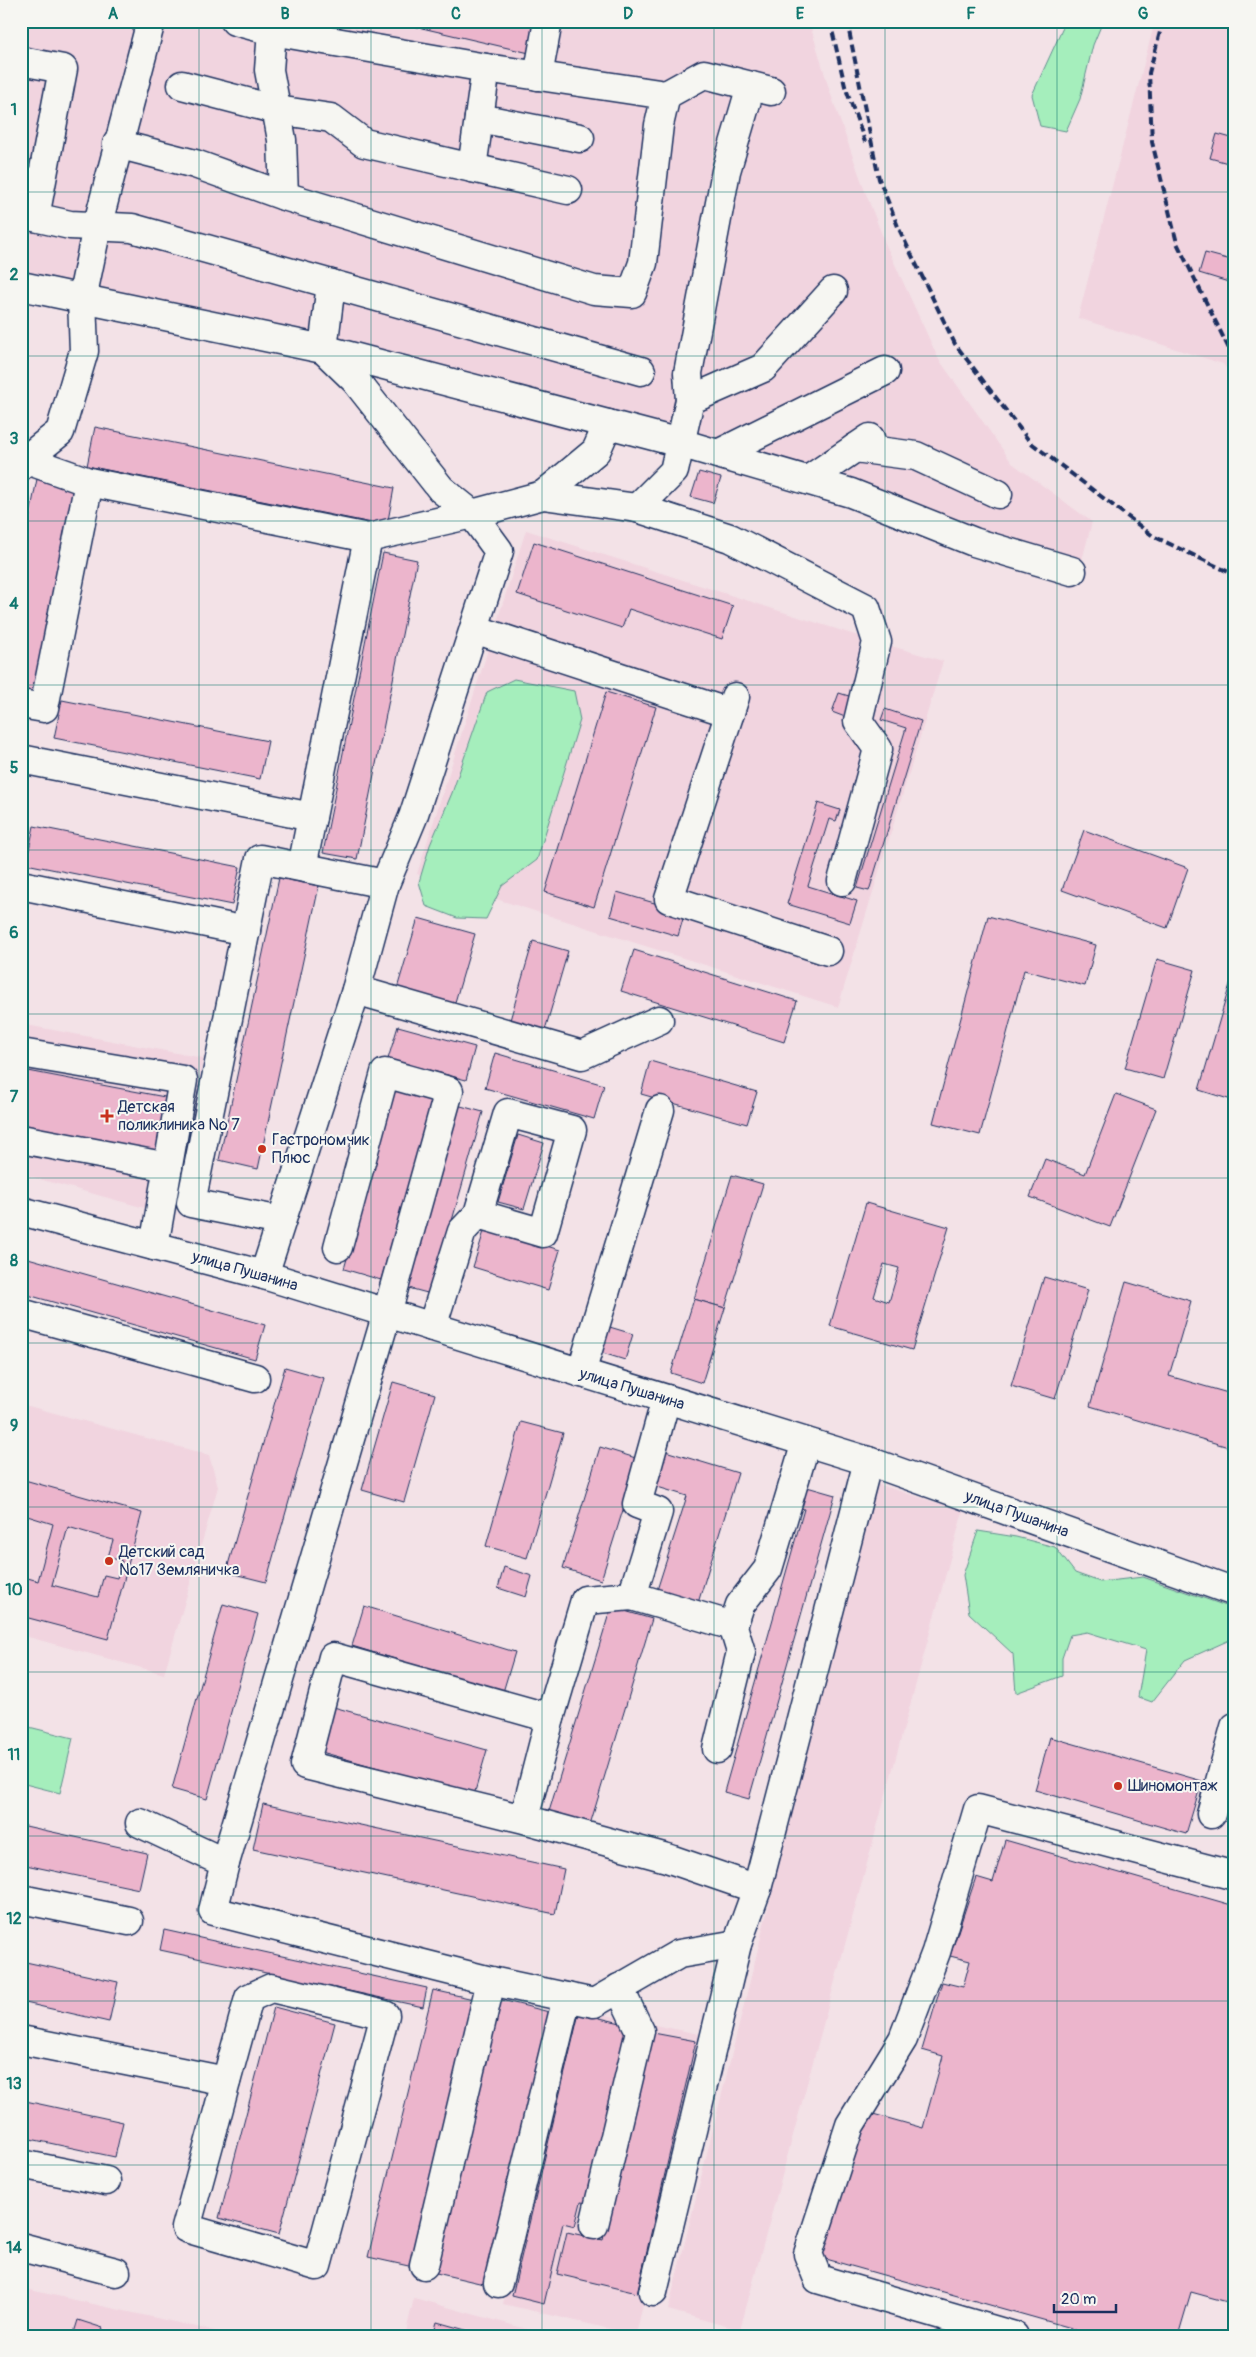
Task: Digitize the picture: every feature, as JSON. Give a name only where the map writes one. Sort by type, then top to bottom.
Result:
[{"type":"street","points":[[23,461],[60,432],[84,351],[82,299],[96,226],[151,21]]},
{"type":"street","points":[[234,21],[272,31],[486,68],[666,95],[704,74],[761,89],[722,190],[688,373],[690,400],[674,470],[637,508]]},
{"type":"street","points":[[538,76],[548,21]]},
{"type":"street","points":[[272,31],[269,70],[282,140],[284,196]]},
{"type":"street","points":[[21,61],[63,69],[28,215],[70,225],[132,228],[641,371]]},
{"type":"street","points":[[472,168],[486,68]]},
{"type":"street","points":[[182,84],[277,110],[330,118],[364,143],[568,190]]},
{"type":"street","points":[[117,144],[195,164],[284,196],[594,290],[632,293],[643,262],[659,125],[666,95]]},
{"type":"street","points":[[479,118],[580,138]]},
{"type":"street","points":[[323,350],[331,284]]},
{"type":"street","points":[[21,286],[323,350],[680,443],[851,493],[974,542],[1072,571]]},
{"type":"street","points":[[690,400],[763,368],[833,292]]},
{"type":"street","points":[[264,1275],[356,990],[385,884],[413,817],[499,551],[472,514],[441,489],[355,380],[323,350]]},
{"type":"street","points":[[718,454],[885,371]]},
{"type":"street","points":[[543,495],[596,451],[608,424]]},
{"type":"street","points":[[808,480],[864,442],[916,456],[998,494]]},
{"type":"street","points":[[23,461],[90,482],[368,538],[472,514],[543,495],[637,508],[730,538],[866,608],[877,642],[858,721],[878,749],[842,881]]},
{"type":"street","points":[[21,704],[44,708],[90,482]]},
{"type":"street","points":[[302,867],[368,538]]},
{"type":"street","points":[[474,629],[733,705],[670,899],[828,951]]},
{"type":"street","points":[[21,759],[312,817]]},
{"type":"street","points":[[281,1222],[192,1204],[260,859],[385,884]]},
{"type":"street","points":[[21,886],[246,931]]},
{"type":"street","points":[[356,990],[582,1055],[659,1020]]},
{"type":"street","points":[[21,1053],[183,1080],[154,1246]]},
{"type":"street","points":[[338,1246],[385,1073],[449,1091],[387,1313],[213,1911],[491,1981],[594,2003],[679,1954],[737,1944]]},
{"type":"street","points":[[580,1373],[660,1110]]},
{"type":"street","points":[[432,1327],[462,1231],[478,1214],[508,1113],[572,1130],[543,1233],[478,1214]]},
{"type":"street","points":[[21,1139],[168,1167]]},
{"type":"street","name":"улица Пушанина","points":[[21,1211],[264,1275],[868,1461],[1235,1592]]},
{"type":"street","points":[[21,1313],[255,1378]]},
{"type":"street","points":[[632,1596],[658,1512],[637,1504],[666,1399]]},
{"type":"street","points":[[717,1749],[741,1652],[733,1626],[740,1605],[768,1569],[806,1442]]},
{"type":"street","points":[[653,2292],[737,1944],[756,1889],[868,1461]]},
{"type":"street","points":[[524,1819],[550,1718],[585,1600],[632,1596],[733,1626]]},
{"type":"street","points":[[550,1718],[333,1657],[305,1765],[524,1819],[667,1858],[756,1889]]},
{"type":"street","points":[[1211,1814],[1235,1727]]},
{"type":"street","points":[[1014,2336],[818,2279],[808,2254],[850,2125],[903,2039],[936,1952],[978,1809],[1235,1876]]},
{"type":"street","points":[[140,1823],[226,1863]]},
{"type":"street","points":[[21,1899],[129,1921]]},
{"type":"street","points":[[424,2265],[491,1981]]},
{"type":"street","points":[[271,1988],[386,2015],[317,2266],[186,2228],[226,2081],[249,1998],[271,1988]]},
{"type":"street","points":[[594,2225],[640,2031],[619,1988]]},
{"type":"street","points":[[498,2283],[567,1997]]},
{"type":"street","points":[[21,2040],[226,2081]]},
{"type":"street","points":[[21,2164],[106,2181]]},
{"type":"street","points":[[21,2247],[116,2272]]},
{"type":"shaded area","points":[[21,21],[809,21],[830,92],[866,194],[886,245],[938,358],[1012,463],[1092,522],[1075,587],[889,514],[708,456],[560,429],[268,348],[21,302]]},
{"type":"shaded area","points":[[1155,21],[1235,21],[1235,376],[1232,377],[1223,364],[1078,318]]},
{"type":"shaded area","points":[[526,530],[877,642],[943,661],[838,1007],[417,874]]},
{"type":"shaded area","name":"Детская поликлиника № 7","points":[[21,1024],[203,1058],[174,1216],[21,1174]]},
{"type":"shaded area","name":"Детский сад №17 Земляничка","points":[[21,1404],[209,1455],[218,1487],[164,1674],[21,1635]]},
{"type":"shaded area","points":[[874,1483],[963,1511],[740,2330],[668,2310]]},
{"type":"shaded area","points":[[576,2009],[704,2035],[636,2335],[503,2304]]},
{"type":"shaded area","points":[[21,2288],[237,2336],[21,2336]]},
{"type":"shaded area","points":[[414,2298],[552,2336],[405,2336]]},
{"type":"green space","points":[[1066,21],[1103,21],[1093,45],[1080,99],[1066,131],[1040,126],[1032,95]]},
{"type":"green space","points":[[514,679],[574,691],[580,720],[537,860],[502,886],[486,919],[457,918],[426,906],[419,882],[430,845],[452,793],[487,692]]},
{"type":"green space","points":[[978,1531],[1016,1537],[1055,1547],[1075,1573],[1100,1582],[1143,1577],[1232,1608],[1234,1638],[1185,1660],[1152,1702],[1138,1697],[1146,1650],[1087,1632],[1070,1635],[1062,1658],[1062,1676],[1016,1693],[1013,1654],[969,1613],[963,1575]]},
{"type":"green space","points":[[21,1725],[73,1738],[60,1793],[21,1783]]},
{"type":"building","points":[[392,21],[546,21],[538,55]]},
{"type":"building","points":[[1217,134],[1235,139],[1235,165],[1210,158]]},
{"type":"building","points":[[1205,253],[1235,261],[1235,284],[1199,273]]},
{"type":"building","points":[[95,427],[394,488],[387,526],[87,466]]},
{"type":"building","points":[[699,472],[721,478],[713,503],[691,497]]},
{"type":"building","points":[[37,479],[77,487],[36,694],[21,691],[21,560]]},
{"type":"building","points":[[534,542],[733,606],[722,639],[629,609],[622,628],[517,594]]},
{"type":"building","points":[[383,553],[417,560],[357,859],[323,853]]},
{"type":"building","points":[[606,692],[656,707],[594,907],[545,892]]},
{"type":"building","points":[[839,693],[852,697],[845,717],[832,712]]},
{"type":"building","points":[[62,700],[268,741],[260,779],[54,738]]},
{"type":"building","points":[[885,709],[921,721],[869,891],[857,888],[906,728],[881,720]]},
{"type":"building","points":[[818,803],[840,810],[836,821],[829,819],[808,886],[857,901],[850,923],[787,904]]},
{"type":"building","points":[[34,826],[240,867],[232,905],[26,864]]},
{"type":"building","points":[[1084,830],[1188,868],[1167,928],[1062,890]]},
{"type":"building","points":[[279,878],[319,886],[258,1169],[219,1160]]},
{"type":"building","points":[[617,892],[685,912],[678,936],[610,916]]},
{"type":"building","points":[[988,916],[1096,945],[1085,986],[1024,970],[980,1135],[933,1123]]},
{"type":"building","points":[[418,918],[475,934],[453,1009],[396,992]]},
{"type":"building","points":[[533,941],[568,951],[545,1030],[510,1020]]},
{"type":"building","points":[[634,950],[797,1001],[784,1042],[621,991]]},
{"type":"building","points":[[1157,959],[1195,970],[1163,1079],[1125,1068]]},
{"type":"building","points":[[1231,981],[1235,982],[1235,1101],[1199,1090]]},
{"type":"building","points":[[398,1026],[475,1047],[466,1080],[388,1059]]},
{"type":"building","points":[[495,1053],[604,1085],[594,1119],[485,1088]]},
{"type":"building","points":[[650,1061],[757,1092],[747,1124],[641,1094]]},
{"type":"building","points":[[23,1070],[170,1098],[159,1154],[21,1128]]},
{"type":"building","points":[[396,1088],[433,1098],[381,1280],[344,1269]]},
{"type":"building","points":[[1116,1094],[1156,1109],[1110,1227],[1030,1197],[1045,1159],[1085,1174]]},
{"type":"building","points":[[457,1105],[483,1112],[431,1294],[405,1287]]},
{"type":"building","points":[[518,1135],[544,1143],[524,1209],[498,1202]]},
{"type":"building","points":[[732,1175],[763,1184],[725,1308],[694,1299]]},
{"type":"building","points":[[866,1203],[949,1227],[912,1350],[830,1326]],"holes":[[[884,1264],[899,1268],[889,1302],[874,1297]]]},
{"type":"building","points":[[485,1228],[560,1250],[548,1290],[473,1267]]},
{"type":"building","points":[[21,1256],[265,1325],[255,1359],[21,1293]]},
{"type":"building","points":[[1044,1277],[1088,1290],[1055,1399],[1011,1386]]},
{"type":"building","points":[[1126,1282],[1191,1301],[1169,1376],[1228,1393],[1235,1370],[1235,1449],[1090,1406]]},
{"type":"building","points":[[694,1299],[725,1308],[702,1383],[671,1373]]},
{"type":"building","points":[[603,1325],[633,1334],[625,1360],[596,1351]]},
{"type":"building","points":[[285,1367],[324,1378],[266,1582],[226,1572]]},
{"type":"building","points":[[393,1382],[435,1394],[404,1502],[362,1490]]},
{"type":"building","points":[[521,1422],[563,1433],[527,1558],[486,1546]]},
{"type":"building","points":[[600,1447],[639,1459],[601,1580],[563,1568]]},
{"type":"building","points":[[662,1450],[738,1473],[698,1603],[657,1590],[687,1496],[651,1485]]},
{"type":"building","points":[[21,1479],[142,1513],[108,1639],[21,1616],[21,1576],[38,1581],[53,1524],[21,1514]],"holes":[[[68,1527],[113,1540],[108,1557],[122,1561],[117,1578],[104,1575],[98,1597],[52,1585]]]},
{"type":"building","points":[[800,1485],[835,1495],[749,1799],[724,1792],[804,1509],[794,1506]]},
{"type":"building","points":[[504,1567],[532,1576],[526,1597],[498,1588]]},
{"type":"building","points":[[223,1604],[258,1614],[207,1799],[172,1789]]},
{"type":"building","points":[[364,1606],[515,1652],[503,1692],[352,1646]]},
{"type":"building","points":[[611,1607],[652,1619],[589,1828],[548,1815]]},
{"type":"building","points":[[330,1706],[487,1750],[474,1795],[318,1751]]},
{"type":"building","name":"Шиномонтаж","points":[[1050,1737],[1202,1781],[1186,1834],[1035,1790]]},
{"type":"building","points":[[263,1804],[564,1869],[555,1914],[253,1849]]},
{"type":"building","points":[[21,1825],[147,1853],[139,1889],[21,1864]]},
{"type":"building","points":[[1005,1840],[1235,1906],[1235,2290],[1231,2303],[1191,2292],[1178,2336],[1100,2336],[819,2257],[866,2112],[923,2128],[943,2056],[922,2050],[942,1982],[963,1987],[970,1961],[950,1956],[976,1877],[993,1882]]},
{"type":"building","points":[[164,1930],[427,1988],[423,2007],[160,1950]]},
{"type":"building","points":[[21,1961],[118,1982],[109,2022],[21,2002]]},
{"type":"building","points":[[433,1990],[478,2000],[413,2267],[368,2257]]},
{"type":"building","points":[[498,1999],[553,2013],[488,2285],[432,2272]]},
{"type":"building","points":[[274,2007],[335,2023],[279,2234],[219,2218]]},
{"type":"building","points":[[579,2013],[629,2025],[587,2203],[581,2202],[575,2226],[563,2223],[544,2304],[512,2296]]},
{"type":"building","points":[[648,2032],[696,2041],[637,2293],[557,2274],[567,2232],[603,2240]]},
{"type":"building","points":[[21,2100],[123,2122],[115,2157],[21,2137]]},
{"type":"building","points":[[78,2320],[103,2328],[100,2336],[73,2336]]},
{"type":"building","points":[[437,2322],[487,2336],[433,2336]]},
{"type":"railway","points":[[830,21],[845,86],[865,142]]},
{"type":"railway","points":[[847,21],[879,179],[899,229],[955,344],[1030,442],[1153,536],[1235,575]]},
{"type":"railway","points":[[1163,21],[1149,73],[1152,142],[1177,243],[1235,361]]},
{"type":"place","name":"Детская поликлиника № 7","points":[[107,1116]]},
{"type":"place","name":"Гастрономчик Плюс","points":[[262,1149]]},
{"type":"place","name":"Детский сад №17 Земляничка","points":[[109,1561]]},
{"type":"place","name":"Шиномонтаж","points":[[1118,1786]]}]
